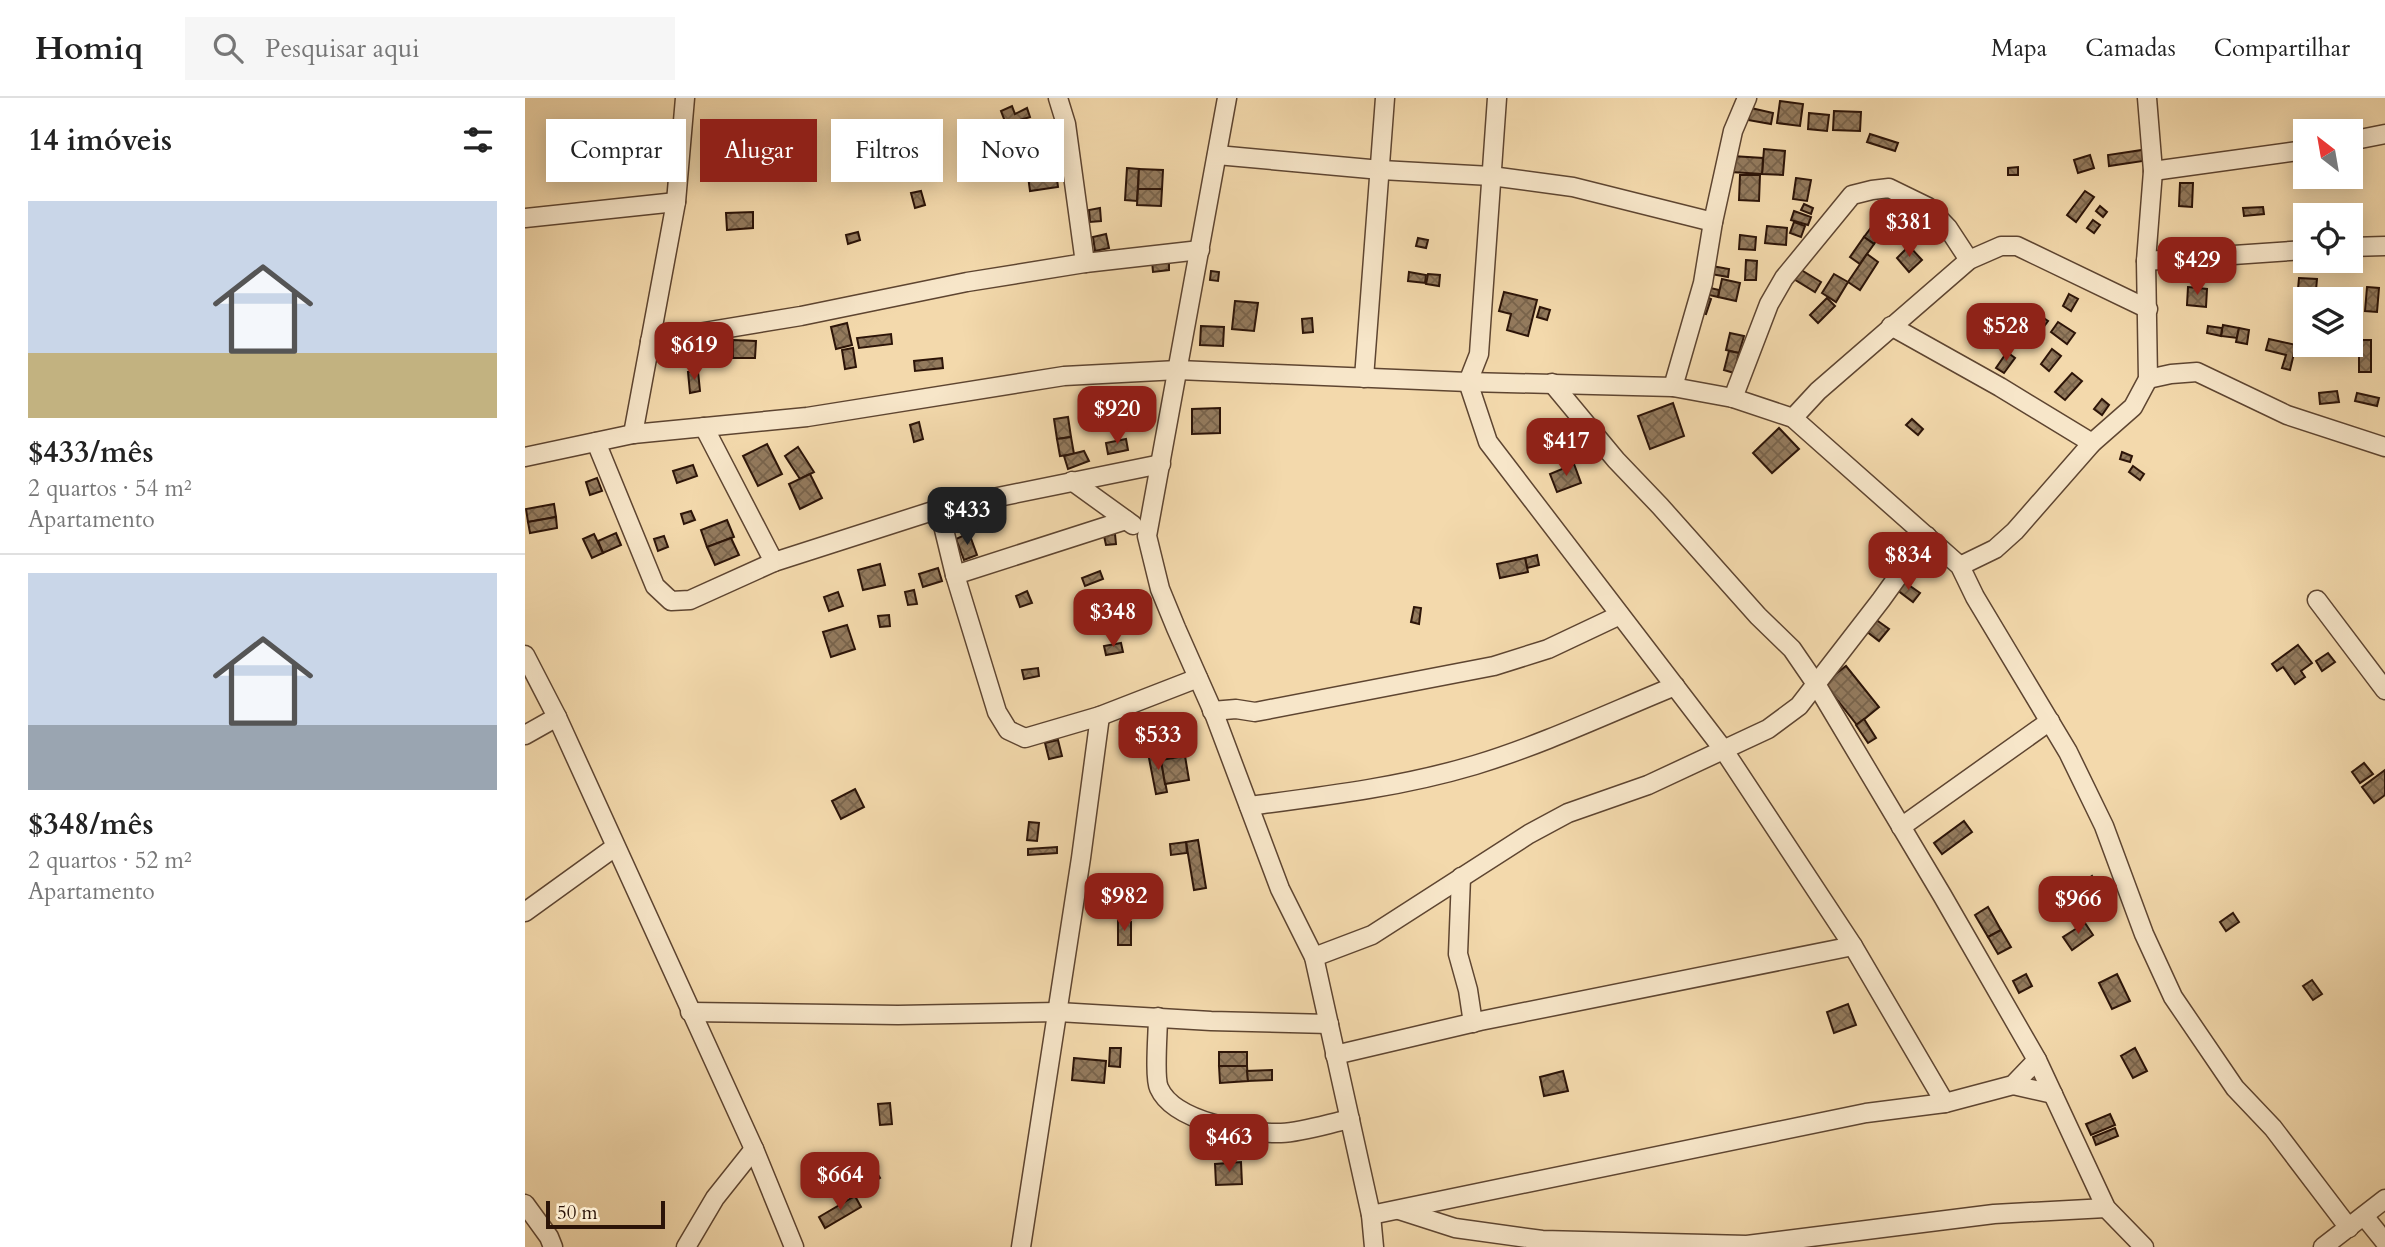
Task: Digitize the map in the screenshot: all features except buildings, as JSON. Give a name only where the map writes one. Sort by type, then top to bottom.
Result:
[{"type":"street","points":[[633,434],[676,202],[684,98]]},
{"type":"street","points":[[1058,98],[1066,124],[1085,263]]},
{"type":"street","points":[[1227,98],[1147,536],[1160,589],[1212,710],[1280,889],[1314,957],[1371,1215],[1374,1247]]},
{"type":"street","points":[[1364,377],[1385,98]]},
{"type":"street","points":[[1497,98],[1479,354],[1468,382],[1488,442],[1723,749],[1853,946],[1945,1102]]},
{"type":"street","points":[[1673,387],[1703,282],[1733,131],[1747,98]]},
{"type":"street","points":[[1960,565],[1995,549],[2015,531],[2092,443],[2133,407],[2148,379],[2145,261],[2153,170],[2147,98]]},
{"type":"street","points":[[2363,138],[2385,134]]},
{"type":"street","points":[[2153,170],[2293,152]]},
{"type":"street","points":[[1217,155],[1381,170],[1491,176],[1573,187],[1713,222]]},
{"type":"street","points":[[1733,398],[1769,304],[1784,278],[1852,195],[1889,188],[1928,207],[1948,229],[1969,260]]},
{"type":"street","points":[[525,218],[676,202]]},
{"type":"street","points":[[1793,418],[1818,391],[1969,260],[2001,246],[2017,246],[2148,309]]},
{"type":"street","points":[[2363,247],[2385,246]]},
{"type":"street","points":[[650,341],[801,316],[967,282],[1085,263],[1200,250]]},
{"type":"street","points":[[2145,261],[2293,251]]},
{"type":"street","points":[[1891,326],[2000,387],[2092,443]]},
{"type":"street","points":[[525,457],[633,434],[807,417],[1064,376],[1178,369],[1468,382],[1673,387],[1733,398],[1793,418],[1960,565],[1975,597],[2069,752],[2105,826],[2144,934],[2172,996],[2235,1088],[2273,1128],[2349,1228]]},
{"type":"street","points":[[2148,379],[2196,372],[2287,415],[2385,447]]},
{"type":"street","points":[[1552,383],[1616,460],[1791,649],[1816,684],[2036,1060],[2106,1208],[2144,1247]]},
{"type":"street","points":[[704,427],[774,562]]},
{"type":"street","points":[[596,442],[655,586],[671,601],[690,600],[774,562],[939,509],[1161,464]]},
{"type":"street","points":[[1072,481],[1147,536]]},
{"type":"street","points":[[939,509],[955,575],[997,712],[1008,730],[1025,738],[1100,716],[1198,678]]},
{"type":"street","points":[[955,575],[1126,520]]},
{"type":"street","points":[[1314,957],[1372,934],[1529,834],[1568,813],[1648,785],[1768,729],[1799,706],[1927,536]]},
{"type":"street","points":[[2317,600],[2385,690]]},
{"type":"street","points":[[1212,710],[1236,709],[1255,712],[1494,666],[1548,649],[1620,615]]},
{"type":"street","points":[[525,654],[557,717],[754,1149],[794,1247]]},
{"type":"street","points":[[1249,806],[1381,789],[1474,765],[1565,733],[1675,686]]},
{"type":"street","points":[[1021,1247],[1100,716]]},
{"type":"street","points":[[525,735],[557,717]]},
{"type":"street","points":[[1901,827],[2050,721]]},
{"type":"street","points":[[525,912],[615,846]]},
{"type":"street","points":[[1461,877],[1458,954],[1468,990],[1473,1023]]},
{"type":"street","points":[[1335,1055],[1473,1023],[1853,946]]},
{"type":"street","points":[[690,1012],[898,1015],[1058,1012],[1329,1024]]},
{"type":"street","points":[[1159,1017],[1158,1086],[1168,1102],[1200,1120],[1258,1133],[1284,1133],[1350,1119]]},
{"type":"street","points":[[2013,1086],[2036,1060]]},
{"type":"street","points":[[1371,1215],[1866,1112],[1945,1102],[2013,1086],[2053,1094]]},
{"type":"street","points":[[686,1247],[715,1198],[754,1149]]},
{"type":"street","points":[[2323,1247],[2385,1199]]},
{"type":"street","points":[[525,1204],[549,1237],[553,1247]]},
{"type":"street","points":[[1399,1210],[1455,1228],[1542,1240],[1747,1245],[1994,1214],[2106,1208]]},
{"type":"street","points":[[2364,1216],[2385,1242]]}]
